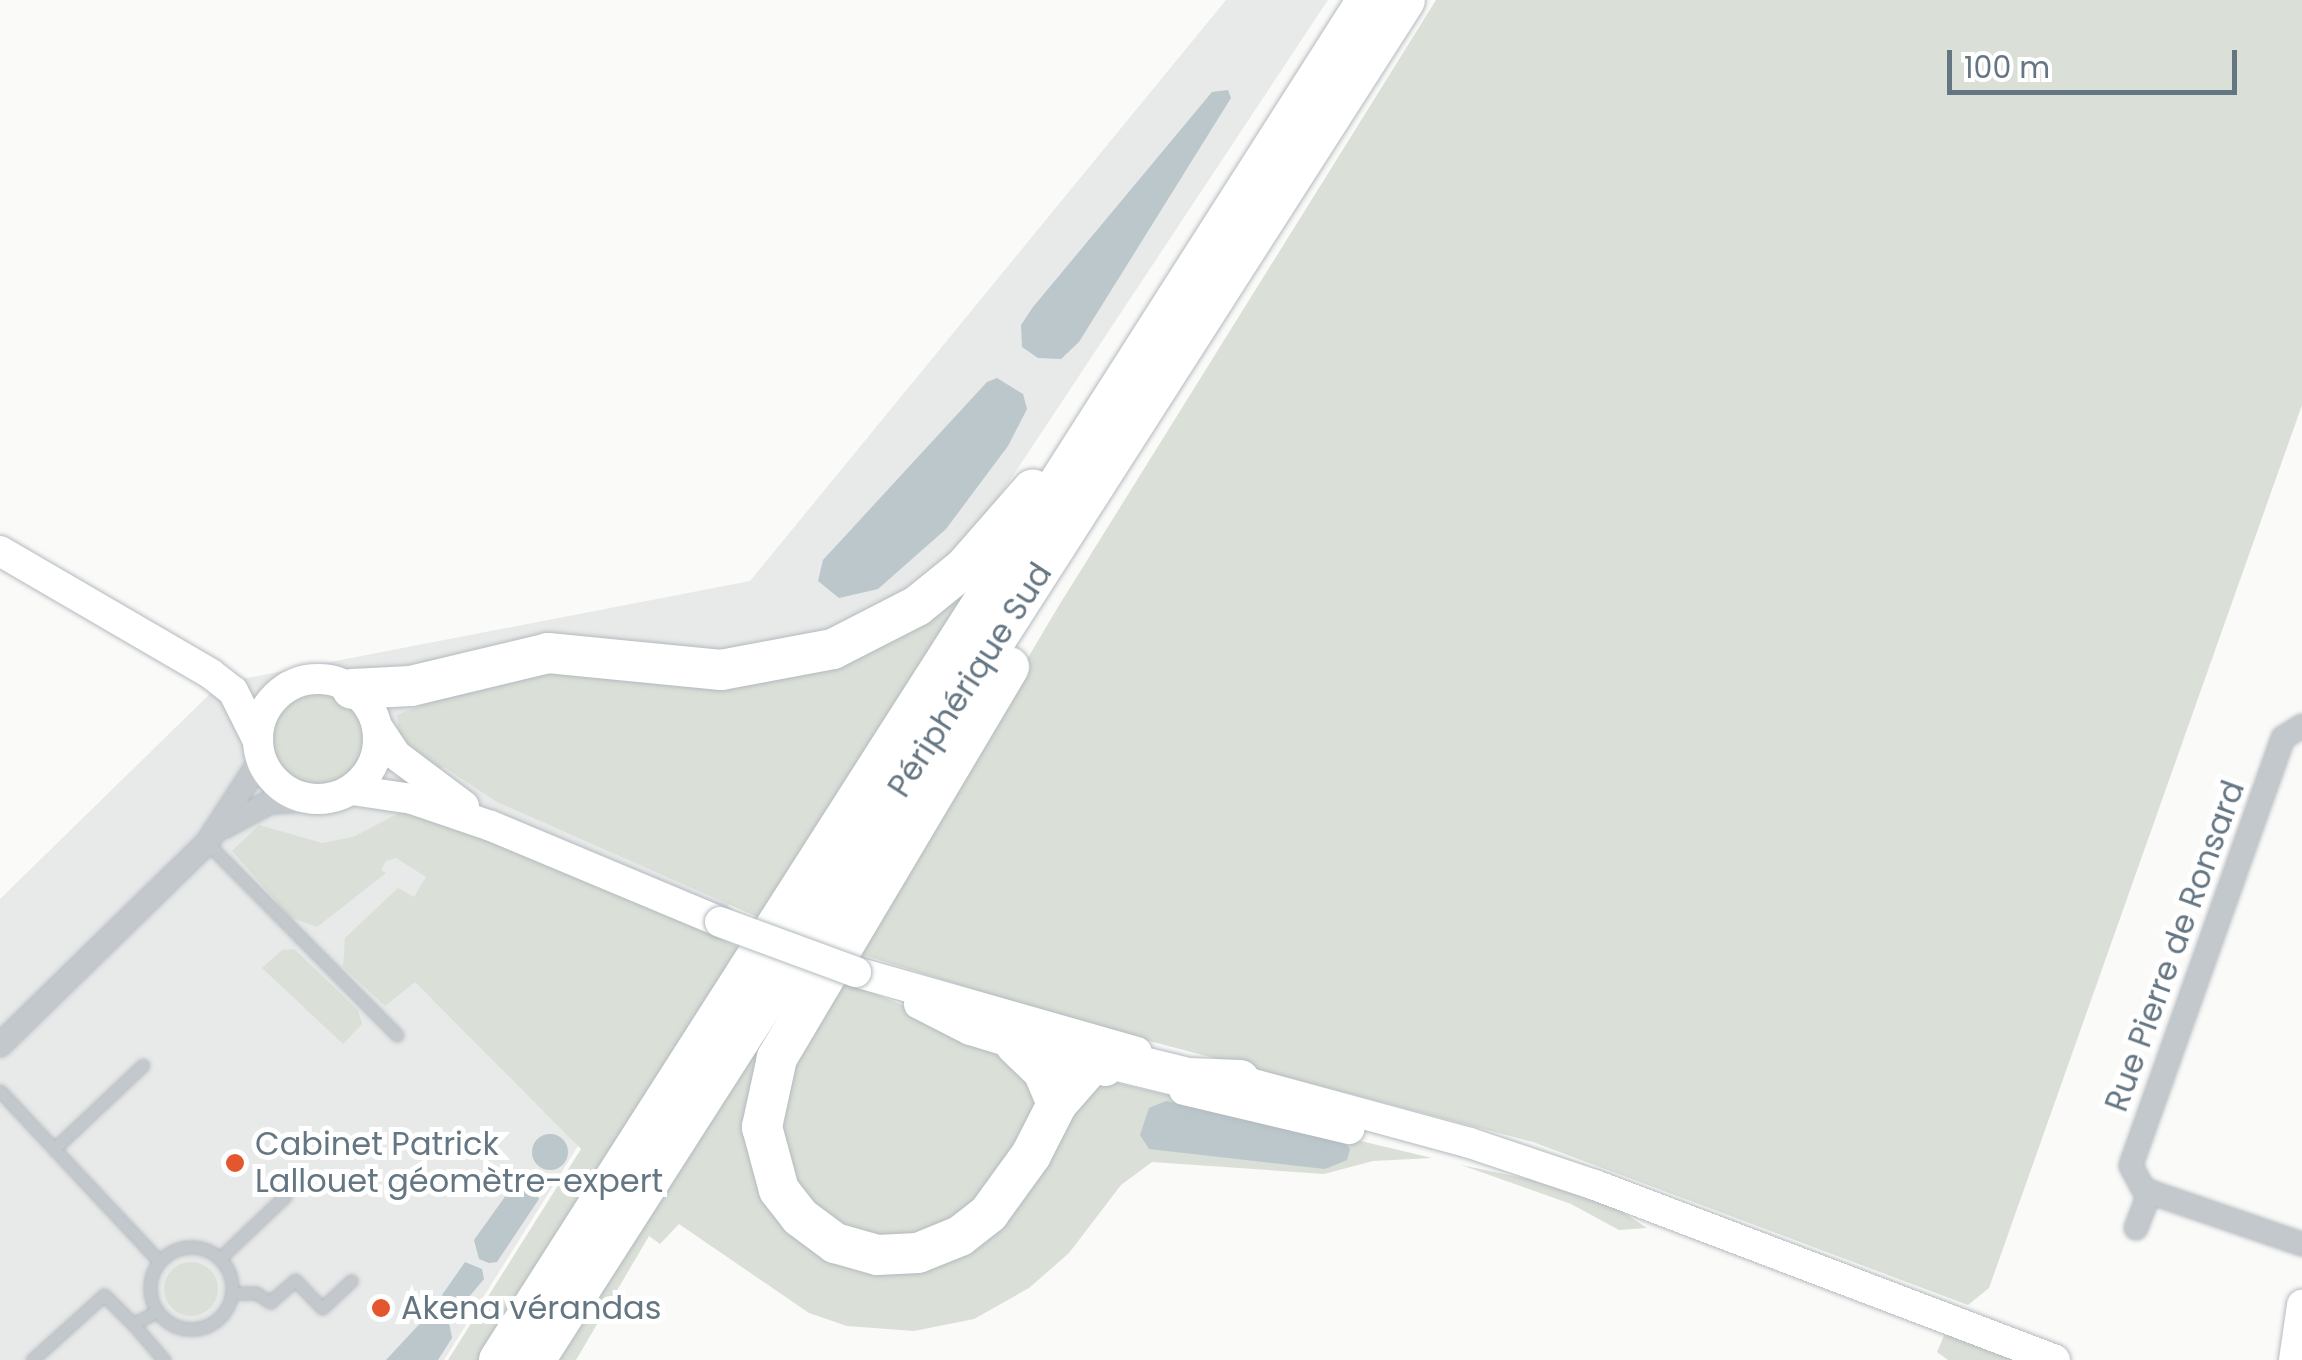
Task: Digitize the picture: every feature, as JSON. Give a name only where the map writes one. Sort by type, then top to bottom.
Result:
[{"type":"highway","name":"Périphérique Sud","points":[[499,1360],[1368,0]]},
{"type":"highway","name":"Périphérique Sud","points":[[536,1360],[1405,0]]},
{"type":"highway","points":[[352,689],[426,683],[548,653],[721,670],[833,649],[878,630],[965,567],[1107,409]]},
{"type":"highway","points":[[1056,546],[1058,582],[781,1049],[764,1100],[764,1146],[784,1198],[817,1232],[858,1251],[908,1255],[948,1243],[989,1213],[1030,1156],[1056,1104],[1090,1066],[1110,1059],[1188,1078],[1240,1080]]},
{"type":"highway","points":[[1014,1044],[1043,1070],[1056,1104]]},
{"type":"main road","points":[[0,551],[211,674],[233,691],[259,750],[282,788],[314,800],[352,790],[412,799],[491,826],[720,922],[856,972],[1470,1142],[1596,1185],[2055,1360]]},
{"type":"main road","points":[[211,674],[294,684],[317,679],[352,689],[396,755],[491,826]]},
{"type":"main road","points":[[259,750],[267,706],[294,684]]},
{"type":"main road","points":[[352,790],[376,759],[378,728]]},
{"type":"main road","points":[[856,972],[970,1030],[1090,1066],[1596,1185]]},
{"type":"main road","points":[[2293,1359],[2302,1305]]},
{"type":"street","name":"Rue Pierre de Ronsard","points":[[2150,1192],[2135,1180],[2131,1166],[2283,738],[2302,726]]},
{"type":"street","points":[[213,836],[259,750]]},
{"type":"street","points":[[0,1045],[213,836],[270,802],[314,800]]},
{"type":"street","points":[[2136,1228],[2150,1192],[2302,1244]]},
{"type":"lane","points":[[213,836],[396,1034]]},
{"type":"lane","points":[[54,1149],[143,1065]]},
{"type":"lane","points":[[0,1091],[160,1260]]},
{"type":"lane","points":[[220,1258],[285,1196]]},
{"type":"lane","points":[[182,1247],[220,1258],[232,1293],[220,1318],[194,1329],[157,1311],[150,1286],[160,1260],[182,1247]]},
{"type":"lane","points":[[232,1293],[256,1293],[270,1302],[295,1280],[322,1308],[350,1281]]},
{"type":"lane","points":[[42,1357],[104,1295],[164,1360]]},
{"type":"lane","points":[[133,1324],[157,1311]]},
{"type":"shaded area","points":[[1226,0],[1328,0],[728,906],[444,1360],[0,1360],[0,899],[221,683],[750,581]]},
{"type":"shaded area","points":[[1436,0],[2302,0],[2302,405],[1989,1288],[1968,1305],[1533,1142],[1077,1022],[854,952],[1058,607]]},
{"type":"shaded area","points":[[1228,90],[1231,98],[1079,342],[1061,359],[1038,358],[1022,347],[1021,325],[1033,307],[1212,92]]},
{"type":"shaded area","points":[[997,378],[1023,394],[1027,409],[1008,446],[946,529],[878,589],[839,598],[818,581],[823,560],[987,382]]},
{"type":"shaded area","points":[[1001,538],[762,919],[497,802],[444,767],[428,771],[399,736],[397,715],[513,670],[774,673]]},
{"type":"shaded area","points":[[317,688],[336,691],[353,702],[364,719],[364,757],[353,774],[336,785],[317,788],[298,785],[281,774],[270,757],[267,738],[270,719],[281,702],[298,691]]},
{"type":"shaded area","points":[[411,807],[586,876],[743,949],[479,1360],[448,1360],[581,1149],[415,982],[385,1006],[343,967],[345,938],[398,888],[414,897],[426,877],[396,858],[386,861],[381,870],[386,873],[317,927],[290,917],[232,851],[259,825],[322,843],[353,837]]},
{"type":"shaded area","points":[[294,949],[358,1010],[362,1024],[343,1044],[262,968],[282,950]]},
{"type":"shaded area","points":[[802,972],[745,1112],[756,1182],[787,1225],[938,1263],[1076,1096],[1105,1080],[1432,1158],[1373,1161],[1324,1174],[1152,1162],[1121,1185],[1069,1253],[1029,1288],[974,1319],[914,1331],[847,1326],[809,1313],[679,1224],[660,1244],[649,1236],[576,1360],[556,1360]]},
{"type":"shaded area","points":[[828,983],[850,984],[905,1006],[1022,1065],[1040,1108],[985,1203],[916,1242],[826,1226],[783,1171],[778,1081]]},
{"type":"shaded area","points":[[1166,1101],[1344,1142],[1350,1149],[1347,1160],[1325,1169],[1149,1149],[1140,1135],[1149,1108]]},
{"type":"shaded area","points":[[550,1134],[563,1139],[568,1152],[563,1165],[550,1170],[537,1165],[532,1152],[537,1139]]},
{"type":"shaded area","points":[[1461,1165],[1529,1179],[1616,1208],[1647,1228],[1619,1230],[1571,1204]]},
{"type":"shaded area","points":[[517,1180],[532,1184],[539,1199],[497,1262],[479,1259],[474,1240]]},
{"type":"shaded area","points":[[191,1262],[210,1270],[218,1289],[210,1308],[191,1316],[172,1308],[164,1289],[172,1270]]},
{"type":"shaded area","points":[[465,1262],[482,1269],[484,1279],[458,1310],[442,1295]]},
{"type":"shaded area","points":[[440,1315],[449,1322],[452,1338],[438,1360],[386,1360],[427,1316]]},
{"type":"shaded area","points":[[1946,1331],[2024,1360],[1948,1360],[1937,1352]]},
{"type":"place","name":"Cabinet Patrick Lallouet géomètre-expert","points":[[235,1163]]},
{"type":"place","name":"Akena vérandas","points":[[381,1308]]}]
